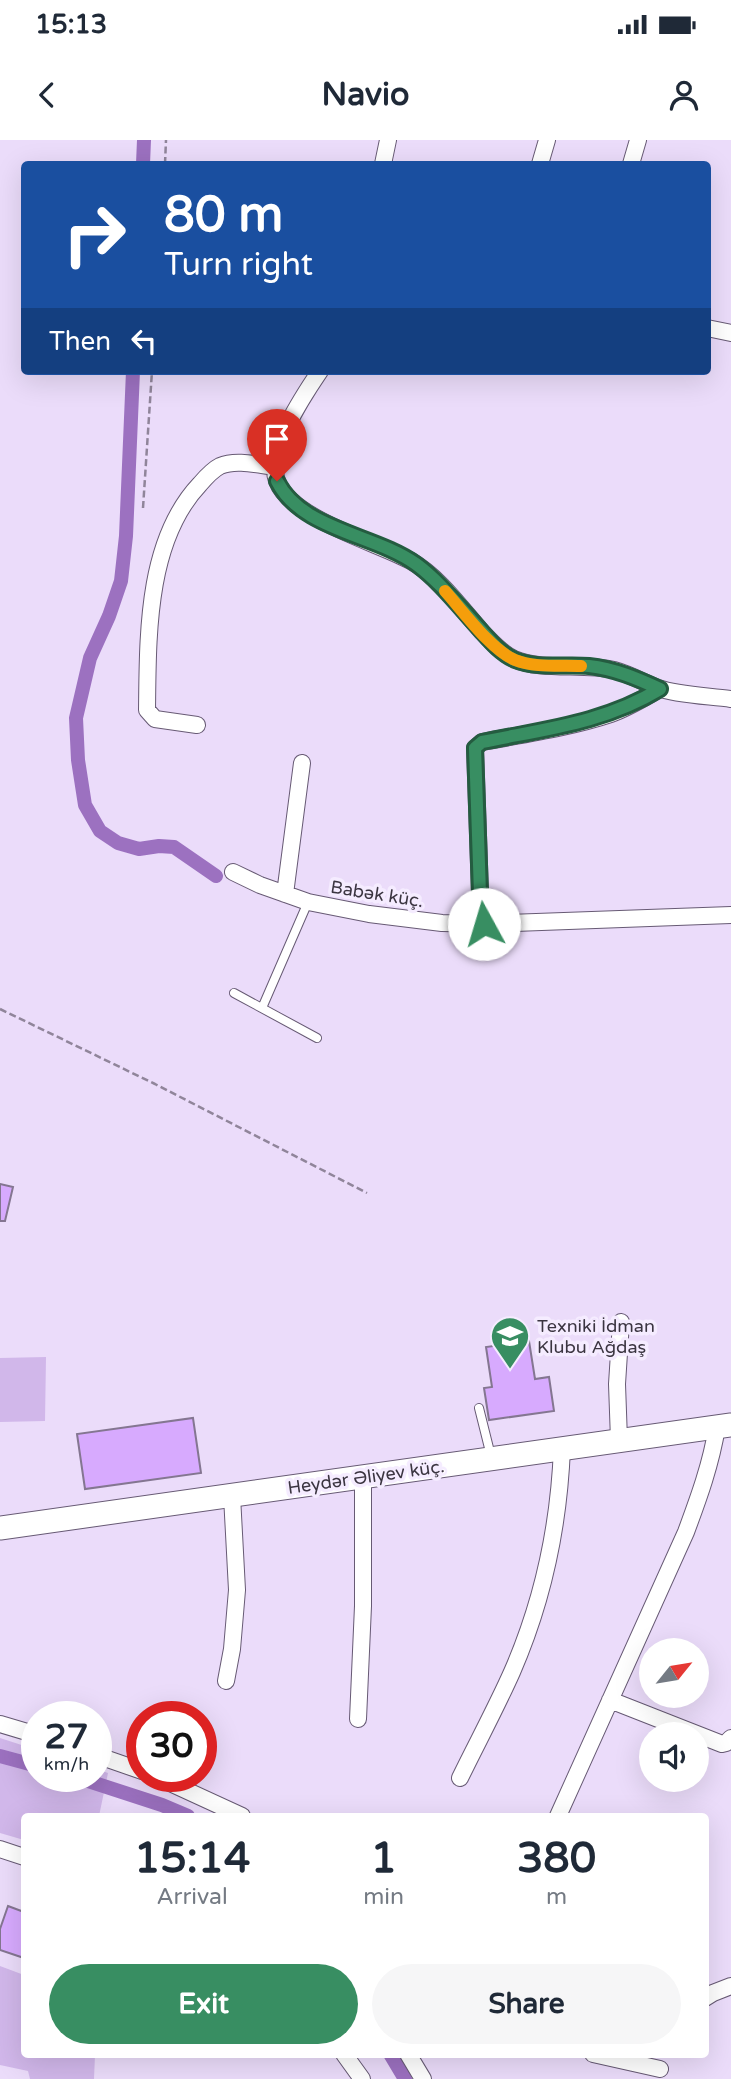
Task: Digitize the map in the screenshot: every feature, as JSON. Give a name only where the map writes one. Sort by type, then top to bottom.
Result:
[{"type":"main road","name":"Heydər Əliyev küç.","points":[[0,1528],[724,1426]]},
{"type":"street","points":[[384,161],[388,140]]},
{"type":"street","points":[[541,161],[547,140]]},
{"type":"street","points":[[632,161],[638,140]]},
{"type":"street","points":[[711,329],[731,333]]},
{"type":"street","points":[[318,375],[292,416],[274,467],[283,493],[293,504],[326,523],[414,563],[436,581],[496,647],[515,660],[529,664],[614,670],[660,689],[731,699]]},
{"type":"street","points":[[197,725],[155,719],[147,710],[153,586],[161,553],[187,498],[209,474],[221,466],[239,463],[274,467]]},
{"type":"street","points":[[484,924],[480,893],[475,748],[482,742],[612,713],[660,689]]},
{"type":"street","points":[[285,894],[302,763]]},
{"type":"street","name":"Babək küç.","points":[[233,872],[308,902],[369,914],[442,923],[484,924],[731,915]]},
{"type":"street","points":[[619,1440],[617,1384],[621,1322]]},
{"type":"street","points":[[559,1813],[686,1532],[724,1426]]},
{"type":"street","points":[[460,1778],[512,1671],[537,1604],[556,1521],[561,1487],[562,1448]]},
{"type":"street","points":[[358,1719],[363,1606],[363,1478]]},
{"type":"street","points":[[226,1681],[237,1590],[232,1496]]},
{"type":"street","points":[[610,1700],[722,1744],[731,1738]]},
{"type":"street","points":[[0,1724],[21,1730]]},
{"type":"street","points":[[190,1792],[235,1813]]},
{"type":"street","points":[[0,1849],[21,1856]]},
{"type":"street","points":[[709,1996],[731,1986]]},
{"type":"street","points":[[347,2058],[362,2079]]},
{"type":"street","points":[[410,2058],[423,2079]]},
{"type":"street","points":[[614,2058],[661,2067]]},
{"type":"lane","points":[[262,1009],[308,902]]},
{"type":"lane","points":[[234,993],[317,1038]]},
{"type":"lane","points":[[480,1408],[491,1459]]},
{"type":"path","points":[[165,161],[166,140]]},
{"type":"path","points":[[143,508],[152,375]]},
{"type":"path","points":[[0,1009],[155,1084],[367,1193]]},
{"type":"shaded area","points":[[46,1357],[45,1421],[0,1422],[0,1358]]},
{"type":"shaded area","points":[[0,1738],[21,1745],[21,1792],[104,1792],[100,1813],[21,1813],[21,1839],[0,1833]]},
{"type":"shaded area","points":[[0,1966],[21,1974],[21,2058],[95,2058],[94,2079],[30,2079],[28,2071],[0,2065]]},
{"type":"building","points":[[0,1184],[13,1187],[5,1221],[0,1221]]},
{"type":"building","points":[[529,1341],[535,1379],[549,1377],[554,1411],[489,1420],[484,1388],[492,1387],[486,1347]]},
{"type":"building","points":[[193,1418],[201,1473],[85,1489],[77,1434]]},
{"type":"building","points":[[8,1906],[21,1911],[21,1957],[0,1950],[0,1929]]},
{"type":"waterway","points":[[143,161],[144,140]]},
{"type":"waterway","points":[[133,375],[126,536],[121,581],[90,658],[76,718],[78,760],[85,805],[100,831],[118,843],[139,849],[174,847],[216,876]]},
{"type":"waterway","points":[[0,1756],[21,1762]]},
{"type":"waterway","points":[[112,1789],[181,1813]]},
{"type":"waterway","points":[[392,2058],[405,2079]]},
{"type":"slow traffic","points":[[445,591],[496,647],[515,660],[529,664],[581,666]]},
{"type":"place","name":"Texniki İdman Klubu Ağdaş","points":[[510,1370]]},
{"type":"route","points":[[277,481],[283,493],[302,511],[414,563],[436,581],[496,647],[515,660],[529,664],[614,670],[660,689],[612,713],[482,742],[475,748],[480,893],[484,924]]}]
